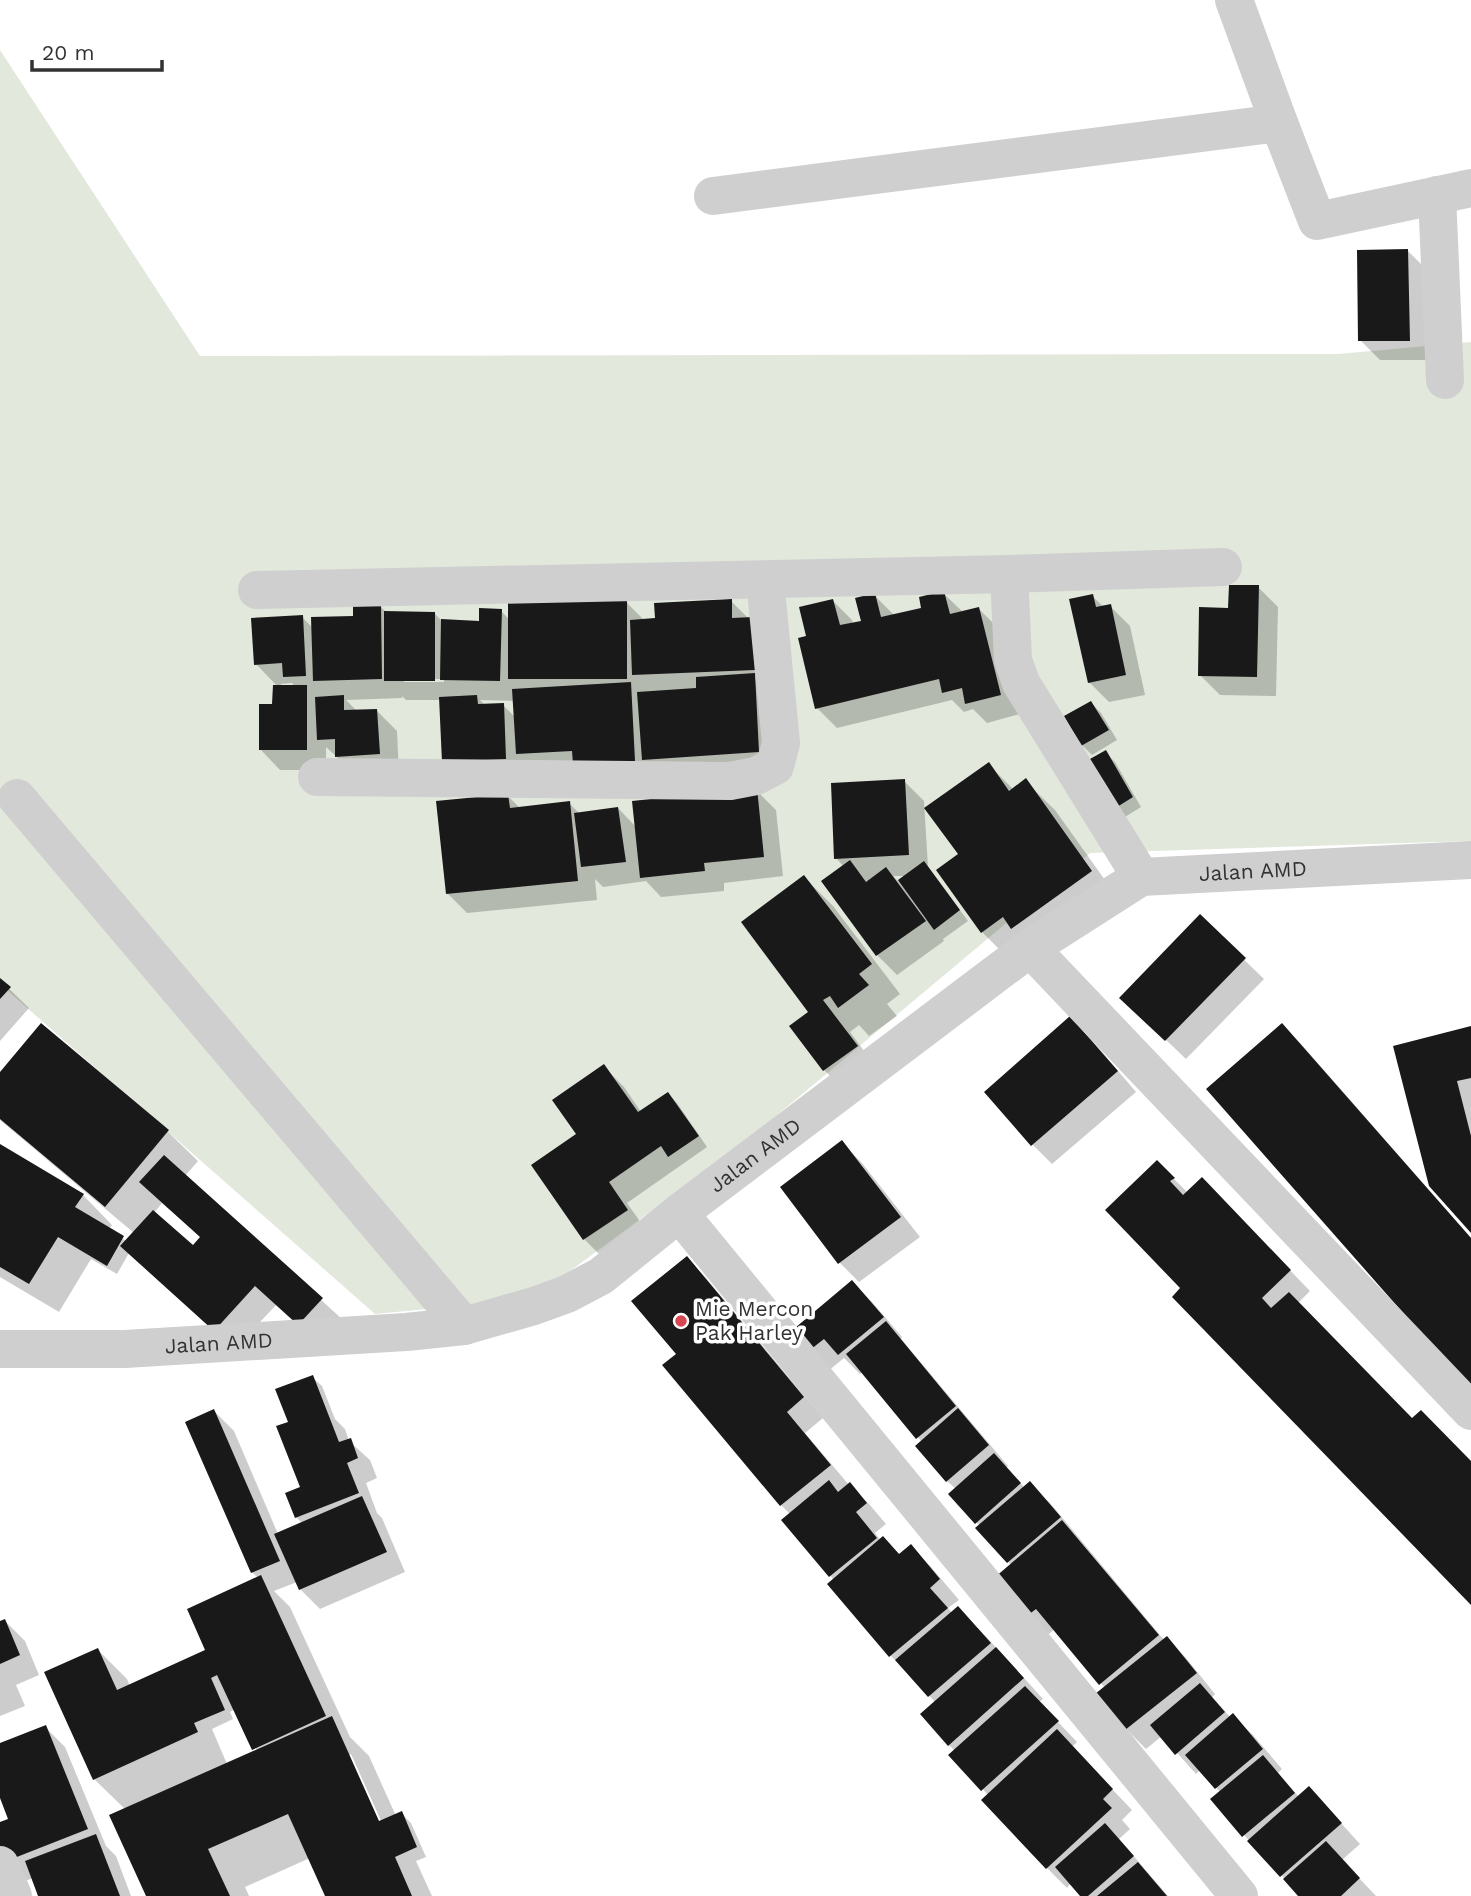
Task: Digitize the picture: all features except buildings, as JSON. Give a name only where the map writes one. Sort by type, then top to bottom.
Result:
[{"type":"street","points":[[1234,0],[1317,221],[1454,192],[1445,380]]},
{"type":"street","points":[[713,196],[1279,123]]},
{"type":"street","points":[[257,590],[1223,567]]},
{"type":"street","points":[[1009,574],[1013,660],[1021,683],[1141,877]]},
{"type":"street","points":[[317,777],[730,782],[756,776],[775,766],[781,743],[765,580]]},
{"type":"street","points":[[17,797],[464,1325]]},
{"type":"street","name":"Jalan AMD","points":[[0,1349],[124,1349],[405,1332],[464,1325],[534,1306],[567,1294],[601,1276],[679,1213],[1030,948],[1141,877],[1471,860]]},
{"type":"street","points":[[1030,948],[1471,1411]]},
{"type":"street","points":[[679,1213],[1239,1896]]},
{"type":"street","points":[[0,1865],[13,1896]]},
{"type":"shaded area","points":[[0,50],[200,356],[1338,354],[1471,342],[1471,841],[1090,853],[745,1142],[532,1299],[375,1314],[0,984]]},
{"type":"place","name":"Mie Mercon Pak Harley","points":[[681,1321]]}]
